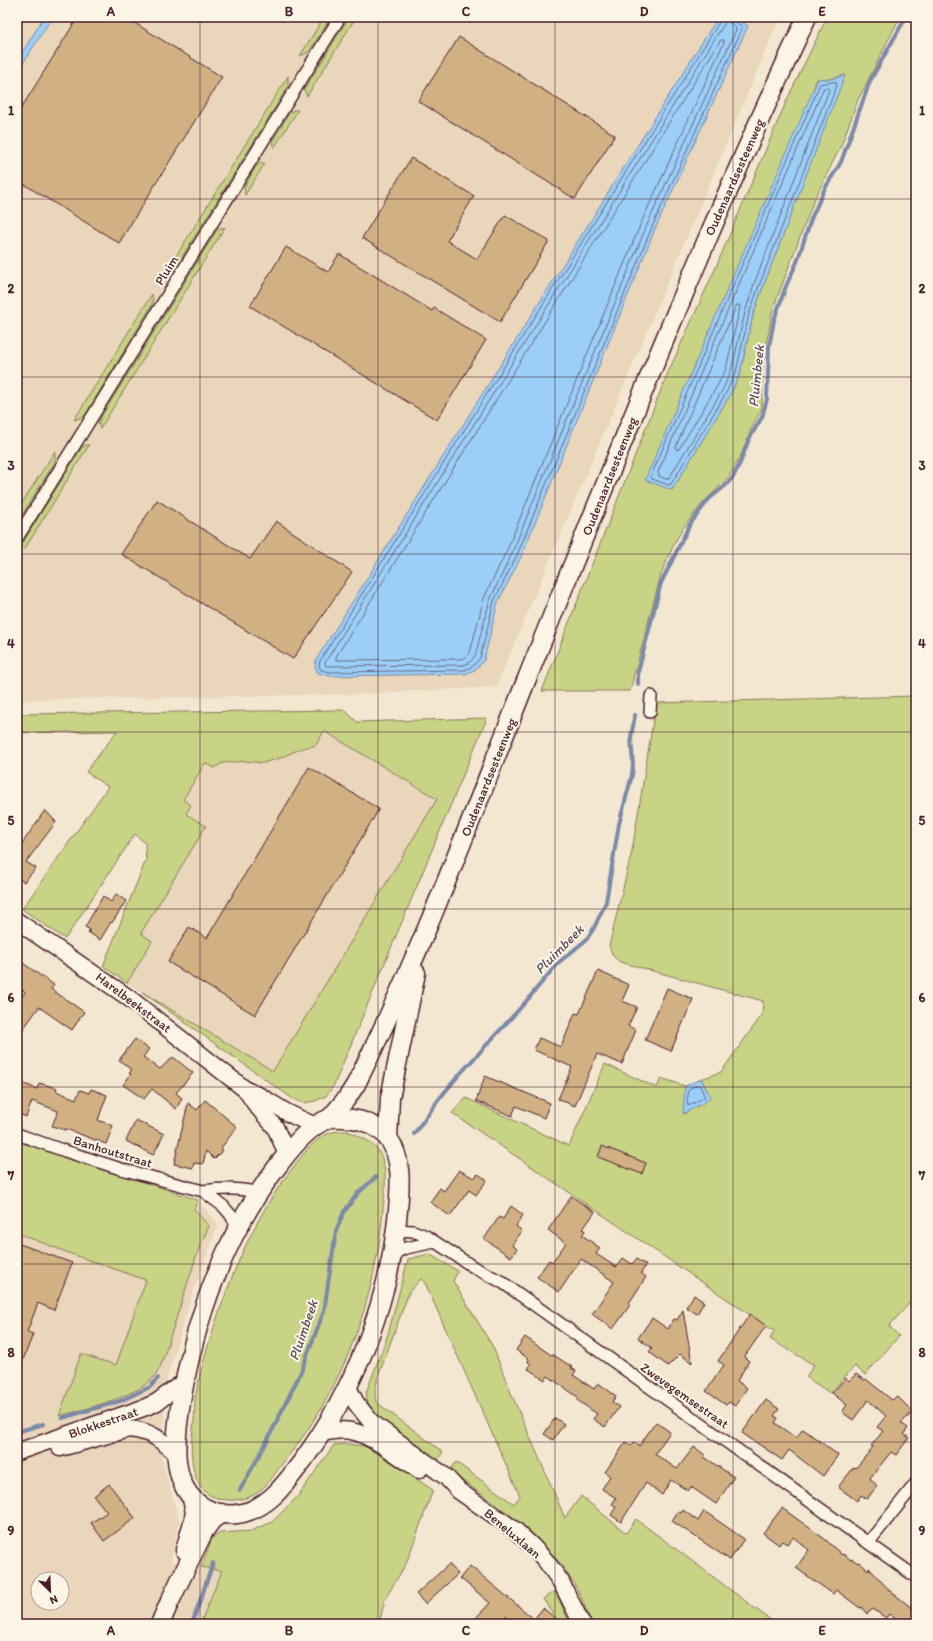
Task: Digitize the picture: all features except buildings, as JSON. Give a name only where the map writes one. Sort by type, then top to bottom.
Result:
[{"type":"main road","name":"Oudenaardsesteenweg","points":[[192,1499],[180,1477],[178,1467],[177,1452],[180,1411],[188,1365],[205,1304],[230,1242],[258,1194],[287,1154],[347,1098],[356,1084],[422,940],[607,478],[710,230],[807,17]]},
{"type":"main road","name":"Oudenaardsesteenweg","points":[[388,1139],[390,1098],[422,940]]},
{"type":"main road","points":[[192,1499],[209,1510],[222,1514],[239,1514],[257,1509],[264,1504],[287,1480],[322,1433],[348,1388],[381,1301],[396,1230],[400,1176],[398,1161],[388,1139],[376,1128],[365,1122],[346,1118],[323,1122]]},
{"type":"main road","points":[[170,1601],[192,1526],[195,1512],[192,1499]]},
{"type":"main road","points":[[160,1624],[204,1531],[212,1520],[222,1514]]},
{"type":"street","name":"Pluim","points":[[17,538],[340,17]]},
{"type":"street","points":[[650,712],[651,696]]},
{"type":"street","name":"Harelbeekstraat","points":[[17,921],[129,998],[246,1090],[260,1096],[288,1113],[323,1122]]},
{"type":"street","name":"Harelbeekstraat","points":[[246,1090],[256,1105],[275,1127],[287,1154]]},
{"type":"street","name":"Banhoutstraat","points":[[17,1134],[65,1152],[203,1192],[223,1206],[235,1222],[240,1225]]},
{"type":"street","name":"Banhoutstraat","points":[[203,1192],[214,1190],[245,1191],[258,1194]]},
{"type":"street","name":"Zwevegemsestraat","points":[[396,1230],[412,1231],[426,1236],[475,1268],[502,1282],[869,1542],[916,1577]]},
{"type":"street","points":[[392,1254],[406,1248],[435,1242]]},
{"type":"street","name":"Blokkestraat","points":[[17,1452],[146,1407],[157,1402],[178,1386],[184,1386]]},
{"type":"street","name":"Beneluxlaan","points":[[348,1388],[356,1403],[371,1422],[446,1477],[459,1491],[515,1530],[541,1556],[561,1582],[582,1624]]},
{"type":"street","name":"Blokkestraat","points":[[17,1459],[129,1429],[140,1430],[152,1434],[171,1450],[177,1452]]},
{"type":"street","name":"Beneluxlaan","points":[[322,1433],[351,1431],[362,1435],[376,1442],[441,1484],[459,1491]]},
{"type":"street","points":[[869,1542],[916,1483]]},
{"type":"shaded area","points":[[17,17],[780,17],[496,687],[363,694],[17,700]]},
{"type":"shaded area","points":[[324,731],[438,799],[273,1071],[127,983],[152,941],[140,934],[206,826],[186,814],[183,800],[205,763],[214,768],[223,763],[245,761],[263,763],[316,745]]},
{"type":"shaded area","points":[[17,1140],[198,1200],[218,1225],[191,1298],[167,1378],[161,1456],[179,1520],[171,1561],[222,1570],[200,1624],[17,1624]]},
{"type":"green space","points":[[324,17],[331,17],[309,52],[300,56]]},
{"type":"green space","points":[[349,17],[356,17],[307,96],[304,90]]},
{"type":"green space","points":[[827,17],[900,17],[858,100],[841,146],[814,200],[773,309],[763,362],[762,408],[750,432],[741,456],[728,478],[702,504],[683,528],[674,544],[661,574],[630,691],[542,691],[666,377],[716,267],[786,102]],"holes":[[[844,75],[753,315],[740,374],[730,395],[672,490],[817,79],[831,79]]]},
{"type":"green space","points":[[288,76],[288,87],[174,270],[165,274]]},
{"type":"green space","points":[[298,110],[274,148],[272,142],[290,112]]},
{"type":"green space","points":[[265,163],[245,195],[244,187],[257,165]]},
{"type":"green space","points":[[225,227],[100,429],[98,422],[217,230]]},
{"type":"green space","points":[[152,294],[152,305],[84,417],[74,420]]},
{"type":"green space","points":[[89,445],[24,550],[20,547],[82,447]]},
{"type":"green space","points":[[55,451],[55,462],[17,523],[17,511]]},
{"type":"green space","points":[[916,696],[916,1296],[889,1326],[899,1336],[865,1375],[855,1366],[830,1393],[806,1377],[814,1365],[770,1339],[774,1331],[452,1113],[466,1098],[569,1146],[605,1064],[657,1088],[661,1078],[685,1086],[684,1114],[709,1094],[701,1079],[721,1072],[762,1015],[763,1001],[620,962],[613,956],[609,946],[632,851],[656,703]]},
{"type":"green space","points":[[345,710],[357,722],[487,718],[334,1085],[326,1096],[315,1101],[303,1103],[293,1099],[142,992],[273,1071],[437,799],[324,731],[316,745],[300,749],[280,758],[263,763],[245,761],[223,763],[214,768],[205,763],[183,800],[191,805],[186,814],[206,826],[141,933],[152,941],[127,983],[103,966],[146,860],[145,843],[135,834],[65,939],[22,909],[108,787],[86,772],[117,731],[17,733],[17,714]]},
{"type":"green space","points":[[346,1131],[363,1138],[377,1149],[381,1155],[385,1170],[385,1194],[373,1276],[353,1342],[340,1373],[324,1403],[306,1432],[269,1482],[257,1493],[243,1499],[219,1499],[205,1492],[198,1483],[193,1468],[191,1448],[195,1401],[198,1385],[204,1358],[216,1321],[230,1282],[246,1245],[276,1191],[302,1155],[313,1144],[326,1135]]},
{"type":"green space","points":[[17,1140],[198,1200],[194,1209],[209,1226],[198,1251],[158,1371],[145,1385],[122,1397],[59,1416],[81,1354],[116,1365],[146,1280],[17,1233]]},
{"type":"green space","points":[[429,1254],[458,1271],[453,1281],[493,1347],[511,1393],[565,1518],[581,1496],[626,1533],[636,1519],[776,1624],[592,1624],[573,1582],[547,1549],[517,1520],[449,1471],[456,1462],[514,1504],[520,1496],[425,1283],[421,1279],[409,1292],[378,1377],[375,1391],[376,1402],[443,1452],[436,1463],[370,1414],[366,1393],[388,1334],[408,1259]]},
{"type":"green space","points":[[349,1444],[364,1446],[433,1490],[406,1564],[385,1599],[379,1624],[200,1624],[222,1571],[201,1567],[212,1538],[220,1533],[251,1531],[272,1522],[298,1496],[334,1445]]},
{"type":"green space","points":[[555,1590],[570,1624],[558,1624],[543,1599]]},
{"type":"water","points":[[44,17],[52,17],[17,73],[17,61]]},
{"type":"water","points":[[718,17],[735,17],[748,26],[655,229],[521,557],[498,602],[484,660],[476,669],[466,674],[330,676],[318,673],[315,667],[316,660]]},
{"type":"water","points":[[845,75],[763,287],[753,315],[740,374],[730,395],[672,490],[645,480],[818,79],[831,79]]},
{"type":"water","points":[[701,1079],[710,1099],[683,1114],[685,1086]]},
{"type":"waterway","name":"Pluimbeek","points":[[638,684],[638,672],[661,583],[690,524],[709,499],[725,486],[733,477],[749,439],[762,417],[767,399],[769,347],[774,320],[786,286],[797,262],[811,219],[824,190],[841,162],[870,81],[906,17]]},
{"type":"waterway","name":"Pluimbeek","points":[[414,1134],[439,1099],[459,1075],[523,1005],[558,963],[586,940],[594,928],[606,902],[619,824],[632,775],[633,765],[631,737],[635,715]]},
{"type":"waterway","name":"Pluimbeek","points":[[240,1490],[265,1445],[300,1374],[324,1311],[336,1231],[344,1212],[358,1193],[376,1177]]},
{"type":"waterway","points":[[62,1418],[120,1401],[150,1387],[158,1378]]},
{"type":"waterway","points":[[17,1432],[43,1424]]},
{"type":"waterway","name":"Pluimbeek","points":[[192,1624],[213,1563]]}]
